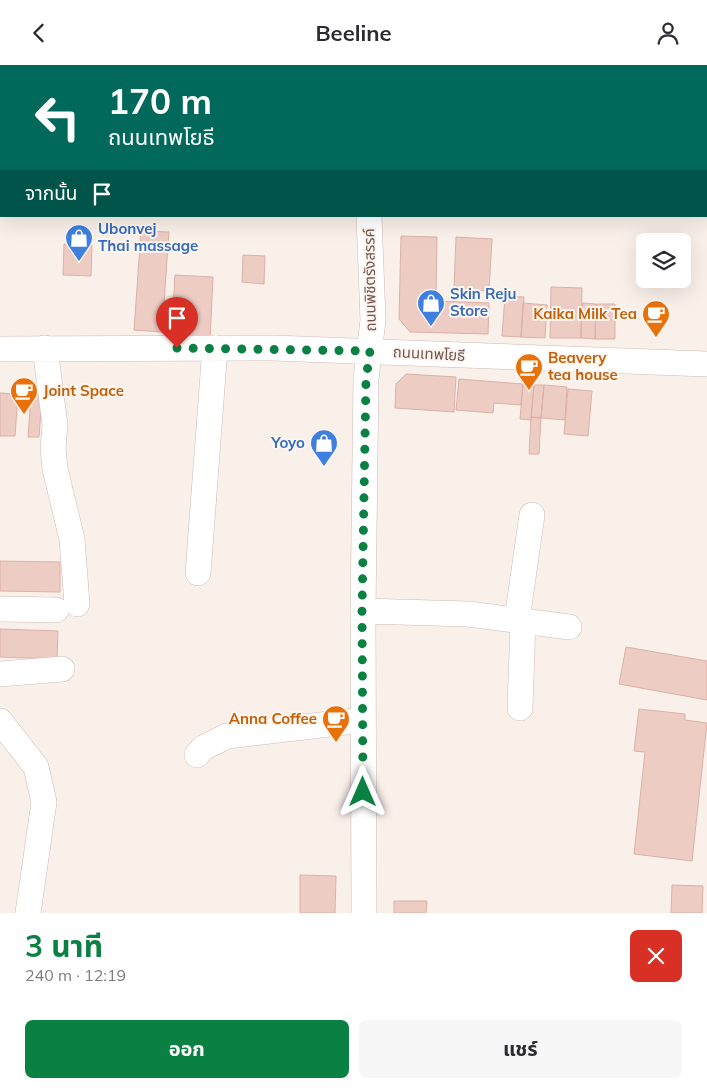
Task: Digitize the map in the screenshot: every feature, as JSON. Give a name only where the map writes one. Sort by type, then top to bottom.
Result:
[{"type":"street","name":"ถนนพิชิตรังสรรค์","points":[[364,913],[362,611],[366,379],[373,320],[369,217]]},
{"type":"street","points":[[0,609],[66,607],[72,539],[55,469],[53,448],[55,425],[45,348]]},
{"type":"street","name":"ถนนเทพโยธี","points":[[0,349],[214,348],[370,351],[707,364]]},
{"type":"street","points":[[198,573],[214,348]]},
{"type":"street","points":[[520,708],[520,620],[532,515]]},
{"type":"street","points":[[362,611],[468,613],[569,627]]},
{"type":"street","points":[[0,674],[62,669]]},
{"type":"street","points":[[197,755],[202,748],[227,736],[363,720]]},
{"type":"street","points":[[0,721],[36,767],[44,803],[28,913]]},
{"type":"building","points":[[141,231],[169,232],[162,332],[134,330]]},
{"type":"building","points":[[401,236],[437,237],[436,301],[489,303],[488,334],[410,332],[399,319]]},
{"type":"building","points":[[456,237],[492,239],[489,291],[454,289]]},
{"type":"building","points":[[64,244],[92,245],[91,276],[63,275]]},
{"type":"building","points":[[243,255],[265,256],[264,284],[242,282]]},
{"type":"building","points":[[175,275],[213,277],[210,340],[189,339],[190,327],[172,326]]},
{"type":"building","points":[[551,287],[582,288],[581,338],[550,338]]},
{"type":"building","points":[[505,296],[524,297],[521,337],[502,336]]},
{"type":"building","points":[[523,303],[547,305],[545,338],[521,337]]},
{"type":"building","points":[[582,303],[596,304],[595,339],[581,338]]},
{"type":"building","points":[[596,304],[615,304],[615,339],[595,339]]},
{"type":"building","points":[[406,374],[456,377],[454,412],[395,408],[396,384]]},
{"type":"building","points":[[459,379],[523,384],[521,405],[494,403],[493,413],[456,410]]},
{"type":"building","points":[[523,384],[534,385],[531,420],[520,419]]},
{"type":"building","points":[[534,385],[544,385],[541,418],[531,417]]},
{"type":"building","points":[[544,385],[567,387],[565,420],[541,418]]},
{"type":"building","points":[[568,389],[592,391],[588,436],[564,434]]},
{"type":"building","points":[[0,393],[18,394],[15,436],[0,436]]},
{"type":"building","points":[[31,395],[42,395],[39,437],[28,437]]},
{"type":"building","points":[[531,417],[541,418],[539,454],[529,454]]},
{"type":"building","points":[[0,561],[60,562],[60,592],[0,591]]},
{"type":"building","points":[[0,629],[58,631],[57,659],[0,657]]},
{"type":"building","points":[[626,647],[707,661],[707,700],[619,684]]},
{"type":"building","points":[[639,709],[685,714],[685,720],[707,723],[692,861],[634,854],[645,752],[634,751]]},
{"type":"building","points":[[300,875],[336,876],[335,913],[300,913]]},
{"type":"building","points":[[672,885],[703,886],[702,913],[671,913]]},
{"type":"building","points":[[394,901],[427,901],[426,913],[394,913]]},
{"type":"place","name":"Ubonvej Thai massage","points":[[79,262]]},
{"type":"place","name":"Skin Reju Store","points":[[431,327]]},
{"type":"place","name":"Kaika Milk Tea","points":[[656,338]]},
{"type":"place","name":"Beavery tea house","points":[[529,391]]},
{"type":"place","name":"Joint Space","points":[[24,415]]},
{"type":"place","name":"Yoyo","points":[[324,467]]},
{"type":"place","name":"Anna Coffee","points":[[336,743]]},
{"type":"route","points":[[177,348],[370,351],[366,379],[362,611],[363,792]]}]
